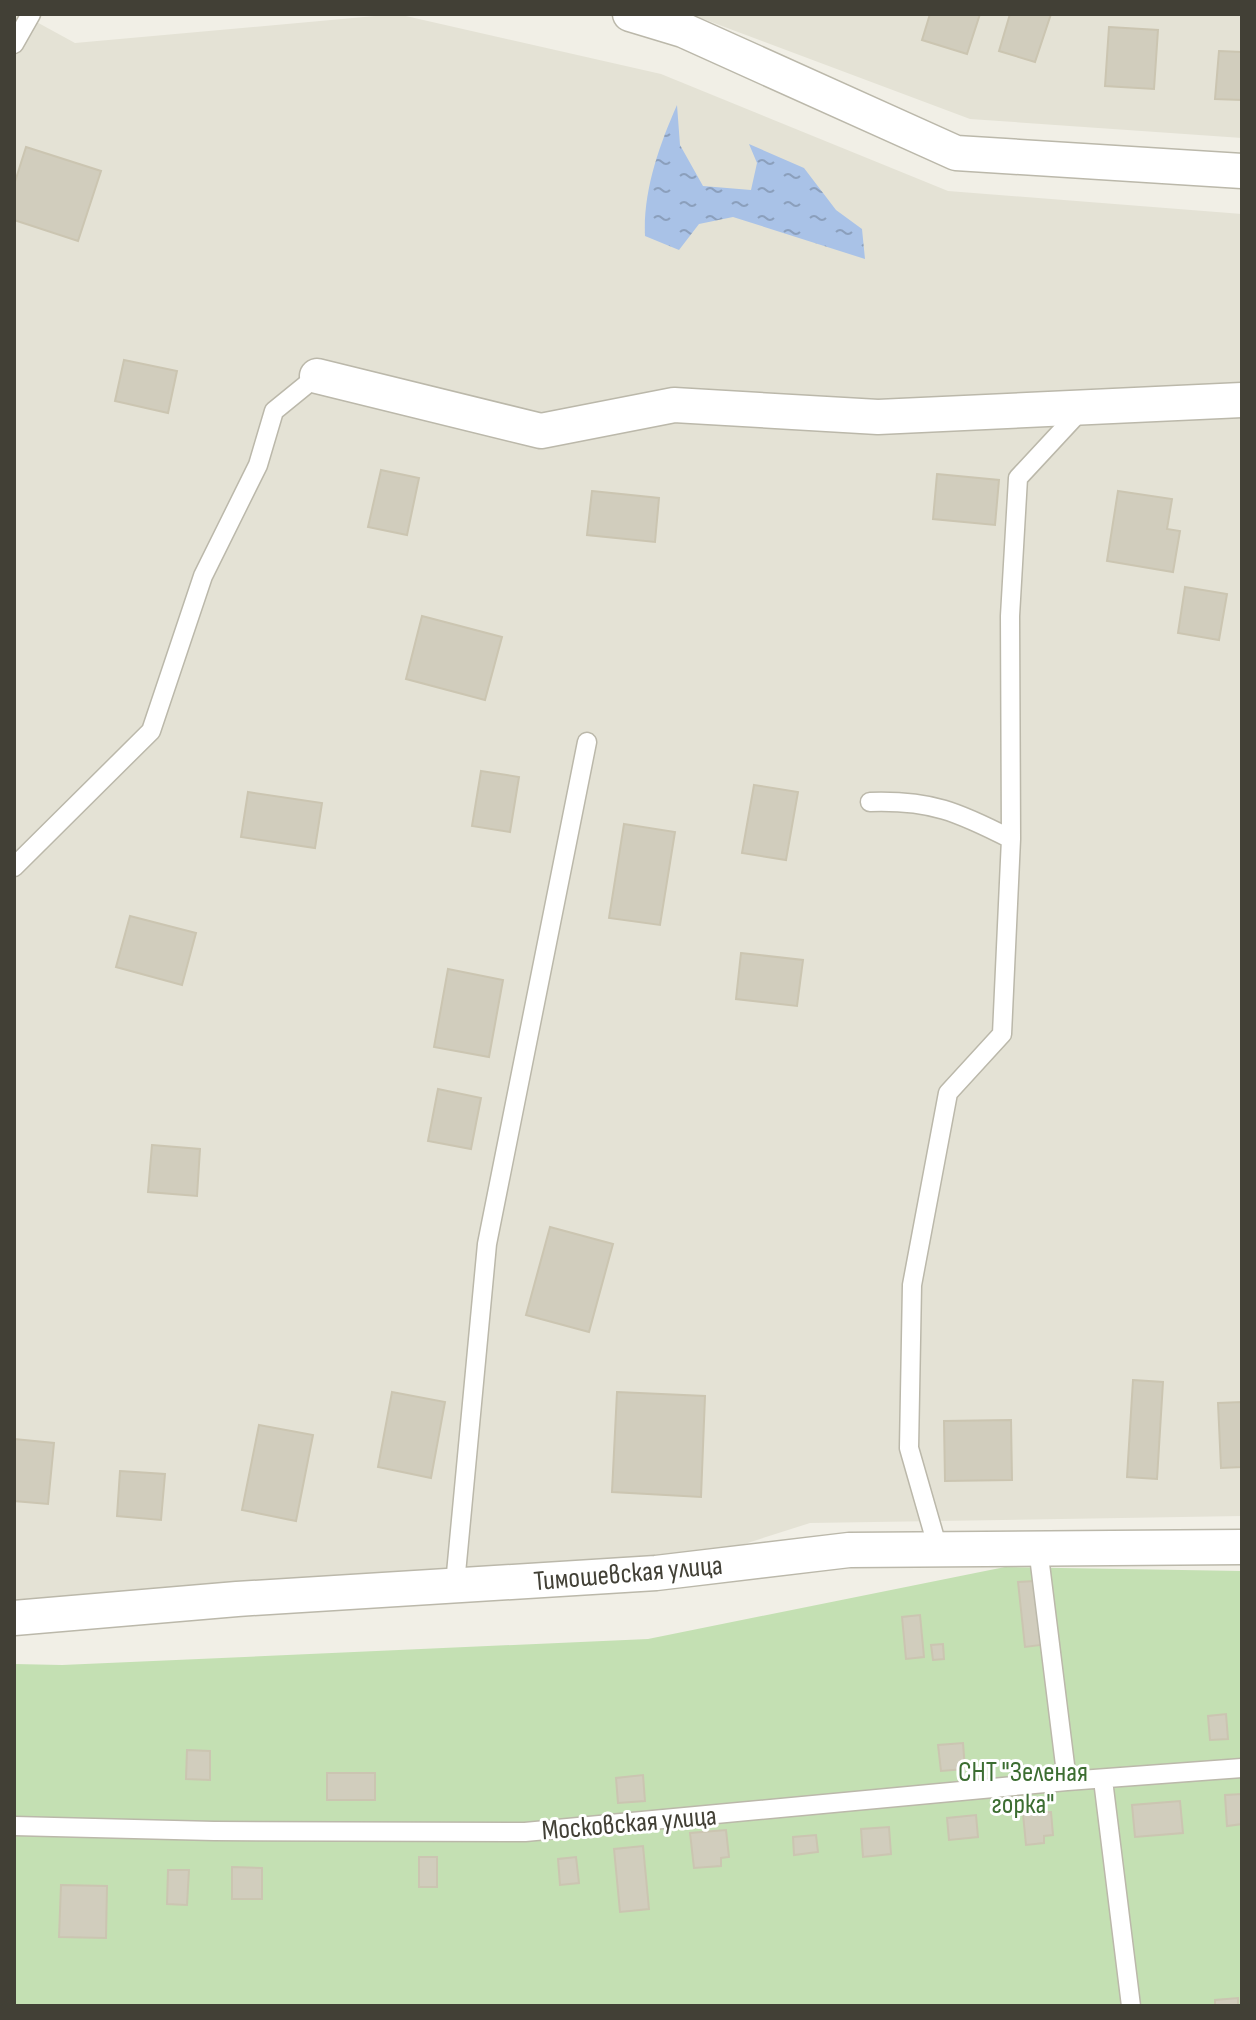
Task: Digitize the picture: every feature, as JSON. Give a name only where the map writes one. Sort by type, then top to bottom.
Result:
[{"type":"street","points":[[630,14],[683,30],[956,153],[1242,171]]},
{"type":"street","points":[[317,376],[541,431],[674,405],[878,417],[1242,400]]},
{"type":"street","name":"Тимошевская улица","points":[[14,1618],[455,1584],[656,1573],[849,1550],[1242,1547]]},
{"type":"lane","points":[[14,44],[31,14]]},
{"type":"lane","points":[[14,867],[151,731],[203,576],[258,465],[274,411],[317,376]]},
{"type":"lane","points":[[938,1549],[909,1448],[912,1285],[948,1093],[1002,1034],[1011,839],[1010,616],[1018,478],[1083,408]]},
{"type":"lane","points":[[455,1584],[487,1244],[587,742]]},
{"type":"lane","points":[[870,802],[907,801],[958,812],[1011,839]]},
{"type":"lane","points":[[1038,1548],[1067,1781]]},
{"type":"lane","name":"Московская улица","points":[[14,1826],[214,1831],[525,1832],[1067,1781],[1242,1768]]},
{"type":"lane","points":[[1103,1780],[1131,2006]]},
{"type":"shaded area","points":[[14,14],[22,14],[75,43],[397,14],[661,74],[948,191],[1242,214],[1242,1516],[810,1523],[632,1580],[14,1615]]},
{"type":"shaded area","points":[[690,14],[1242,14],[1242,138],[970,119]]},
{"type":"green space","name":"СНТ \"Зеленая горка\"","points":[[1005,1567],[1242,1571],[1242,2006],[14,2006],[14,1664],[62,1665],[648,1639]]},
{"type":"water","points":[[677,105],[680,145],[703,186],[751,190],[757,163],[749,144],[804,168],[836,210],[862,229],[865,259],[733,217],[699,224],[679,250],[645,236],[647,202],[654,169]]},
{"type":"building","points":[[930,14],[980,14],[967,54],[922,40]]},
{"type":"building","points":[[1010,14],[1051,14],[1035,62],[999,51]]},
{"type":"building","points":[[1109,27],[1158,30],[1154,89],[1105,86]]},
{"type":"building","points":[[1219,51],[1242,52],[1242,100],[1215,99]]},
{"type":"building","points":[[26,147],[101,171],[78,241],[14,220],[14,185]]},
{"type":"building","points":[[124,360],[177,371],[168,413],[115,401]]},
{"type":"building","points":[[381,470],[419,478],[407,535],[368,527]]},
{"type":"building","points":[[937,474],[999,480],[995,525],[933,519]]},
{"type":"building","points":[[592,491],[659,498],[655,542],[587,535]]},
{"type":"building","points":[[1118,491],[1172,499],[1167,529],[1180,531],[1173,572],[1107,561]]},
{"type":"building","points":[[1185,587],[1227,594],[1219,640],[1178,633]]},
{"type":"building","points":[[422,616],[502,637],[485,700],[406,679]]},
{"type":"building","points":[[481,771],[519,777],[510,832],[472,826]]},
{"type":"building","points":[[754,785],[798,792],[786,860],[742,853]]},
{"type":"building","points":[[248,792],[322,803],[315,848],[241,837]]},
{"type":"building","points":[[624,824],[675,832],[660,925],[609,918]]},
{"type":"building","points":[[130,916],[196,933],[182,985],[116,967]]},
{"type":"building","points":[[741,953],[803,960],[797,1006],[736,999]]},
{"type":"building","points":[[448,969],[503,980],[489,1057],[434,1047]]},
{"type":"building","points":[[438,1089],[481,1098],[471,1149],[428,1141]]},
{"type":"building","points":[[152,1145],[200,1149],[197,1196],[148,1192]]},
{"type":"building","points":[[550,1227],[613,1244],[589,1332],[526,1315]]},
{"type":"building","points":[[1133,1380],[1163,1382],[1157,1479],[1127,1477]]},
{"type":"building","points":[[392,1392],[445,1402],[431,1478],[378,1467]]},
{"type":"building","points":[[617,1392],[705,1396],[701,1497],[612,1492]]},
{"type":"building","points":[[1242,1402],[1242,1467],[1221,1468],[1218,1403]]},
{"type":"building","points":[[1011,1420],[1012,1480],[945,1481],[944,1421]]},
{"type":"building","points":[[259,1425],[313,1435],[296,1521],[242,1510]]},
{"type":"building","points":[[14,1439],[54,1443],[48,1504],[14,1501]]},
{"type":"building","points":[[120,1471],[165,1474],[161,1520],[117,1516]]},
{"type":"building","points":[[1035,1581],[1041,1645],[1025,1647],[1018,1582]]},
{"type":"building","points":[[920,1615],[924,1657],[906,1659],[902,1617]]},
{"type":"building","points":[[943,1644],[944,1659],[933,1660],[931,1645]]},
{"type":"building","points":[[1226,1714],[1228,1739],[1210,1740],[1208,1716]]},
{"type":"building","points":[[963,1743],[965,1769],[941,1771],[938,1745]]},
{"type":"building","points":[[187,1750],[210,1751],[210,1780],[186,1779]]},
{"type":"building","points":[[327,1773],[375,1773],[375,1800],[327,1800]]},
{"type":"building","points":[[643,1775],[645,1801],[618,1803],[616,1778]]},
{"type":"building","points":[[1242,1794],[1242,1824],[1227,1826],[1225,1795]]},
{"type":"building","points":[[1180,1801],[1183,1833],[1135,1837],[1132,1805]]},
{"type":"building","points":[[1051,1812],[1053,1835],[1044,1836],[1044,1843],[1026,1845],[1023,1814]]},
{"type":"building","points":[[976,1815],[978,1837],[949,1840],[947,1818]]},
{"type":"building","points":[[889,1827],[891,1854],[863,1857],[861,1829]]},
{"type":"building","points":[[726,1830],[729,1857],[721,1858],[721,1866],[694,1868],[690,1833]]},
{"type":"building","points":[[816,1835],[818,1852],[794,1855],[793,1837]]},
{"type":"building","points":[[643,1846],[649,1909],[620,1912],[614,1849]]},
{"type":"building","points":[[419,1857],[437,1857],[437,1887],[419,1887]]},
{"type":"building","points":[[576,1857],[579,1883],[560,1885],[558,1859]]},
{"type":"building","points":[[232,1867],[262,1868],[262,1899],[232,1899]]},
{"type":"building","points":[[168,1870],[189,1870],[187,1905],[167,1904]]},
{"type":"building","points":[[61,1885],[107,1886],[106,1938],[59,1937]]},
{"type":"building","points":[[1238,1998],[1238,2006],[1215,2006],[1215,2000]]}]
